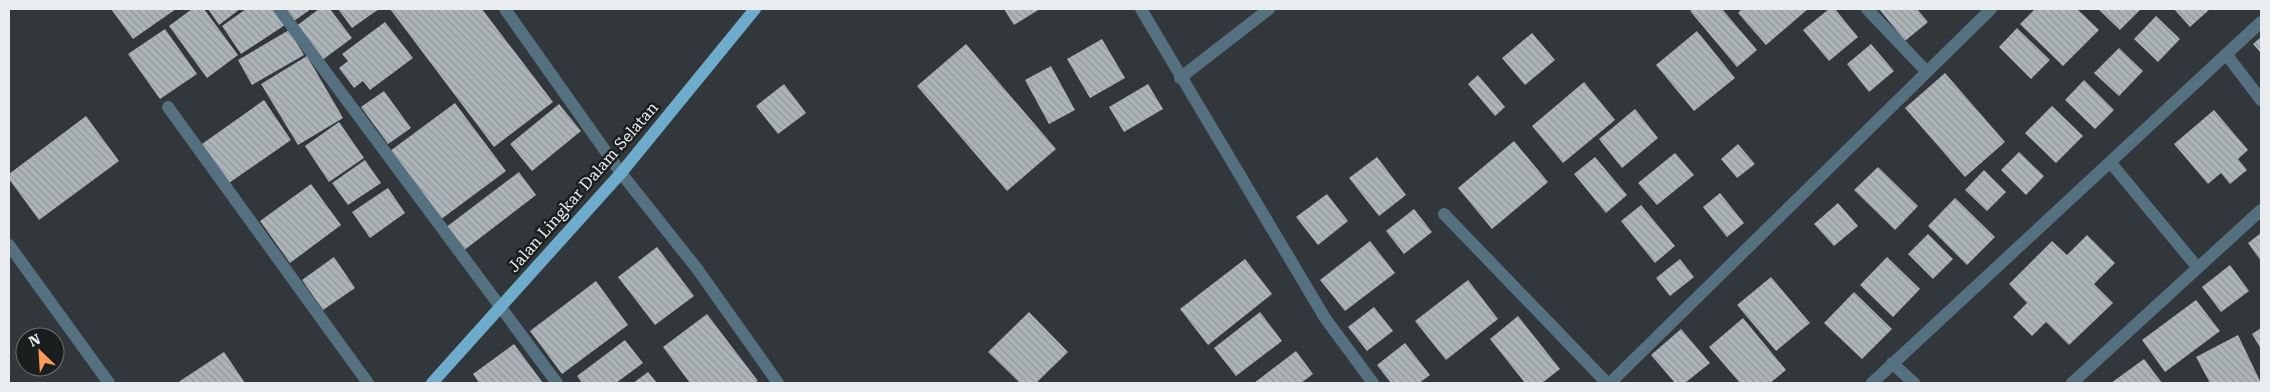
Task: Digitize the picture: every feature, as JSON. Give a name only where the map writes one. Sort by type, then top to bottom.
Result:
[{"type":"main road","name":"Jalan Lingkar Dalam Selatan","points":[[432,383],[621,172],[756,9]]},
{"type":"street","points":[[279,9],[557,383]]},
{"type":"street","points":[[505,9],[621,172],[698,270],[778,383]]},
{"type":"street","points":[[1141,9],[1180,78],[1267,219],[1325,318],[1373,383]]},
{"type":"street","points":[[1180,78],[1269,9]]},
{"type":"street","points":[[1867,9],[1926,71]]},
{"type":"street","points":[[1444,214],[1609,383],[1991,9]]},
{"type":"street","points":[[1872,383],[2261,22]]},
{"type":"street","points":[[2226,54],[2261,100]]},
{"type":"street","points":[[168,107],[368,383]]},
{"type":"street","points":[[2110,162],[2198,268]]},
{"type":"street","points":[[2072,383],[2261,210]]},
{"type":"street","points":[[9,245],[109,383]]},
{"type":"street","points":[[1892,363],[1914,383]]},
{"type":"building","points":[[111,9],[176,9],[133,39]]},
{"type":"building","points":[[192,9],[204,9],[238,55],[207,78],[169,26]]},
{"type":"building","points":[[208,9],[240,9],[219,25]]},
{"type":"building","points":[[246,9],[273,9],[285,25],[241,54],[222,26]]},
{"type":"building","points":[[284,9],[311,9],[294,21]]},
{"type":"building","points":[[319,9],[330,9],[352,38],[321,61],[295,27]]},
{"type":"building","points":[[338,9],[379,9],[352,28]]},
{"type":"building","points":[[390,9],[482,9],[553,102],[494,147]]},
{"type":"building","points":[[1004,9],[1040,9],[1014,25]]},
{"type":"building","points":[[1694,9],[1722,9],[1757,50],[1737,67],[1690,11]]},
{"type":"building","points":[[1742,9],[1808,9],[1766,45],[1738,13]]},
{"type":"building","points":[[1829,9],[1835,9],[1858,37],[1829,61],[1803,30]]},
{"type":"building","points":[[1879,9],[1917,9],[1928,22],[1905,41]]},
{"type":"building","points":[[2035,9],[2077,9],[2099,30],[2063,66],[2020,24]]},
{"type":"building","points":[[2098,9],[2141,9],[2120,30]]},
{"type":"building","points":[[2174,9],[2210,9],[2190,27]]},
{"type":"building","points":[[2156,16],[2180,39],[2158,62],[2134,39]]},
{"type":"building","points":[[385,22],[413,58],[370,90],[363,81],[354,88],[339,68],[348,61],[342,54]]},
{"type":"building","points":[[2017,28],[2050,60],[2031,79],[1999,47]]},
{"type":"building","points":[[165,29],[197,74],[160,99],[128,54]]},
{"type":"building","points":[[289,30],[304,55],[252,85],[238,60]]},
{"type":"building","points":[[1697,31],[1735,78],[1694,111],[1656,65]]},
{"type":"building","points":[[1532,33],[1555,60],[1525,85],[1502,58]]},
{"type":"building","points":[[2261,37],[2261,53],[2253,44]]},
{"type":"building","points":[[1102,39],[1125,78],[1090,98],[1067,59]]},
{"type":"building","points":[[966,44],[1056,149],[1007,191],[917,86]]},
{"type":"building","points":[[1871,44],[1894,71],[1869,92],[1847,64]]},
{"type":"building","points":[[2119,48],[2143,71],[2119,96],[2094,73]]},
{"type":"building","points":[[307,56],[343,118],[298,145],[261,84]]},
{"type":"building","points":[[1051,66],[1075,110],[1049,124],[1025,80]]},
{"type":"building","points":[[1945,73],[2005,142],[1965,177],[1905,108]]},
{"type":"building","points":[[1478,75],[1505,107],[1495,116],[1468,84]]},
{"type":"building","points":[[2084,80],[2114,110],[2095,129],[2065,100]]},
{"type":"building","points":[[1584,82],[1615,120],[1563,163],[1532,126]]},
{"type":"building","points":[[784,84],[806,113],[778,134],[756,106]]},
{"type":"building","points":[[1148,84],[1163,109],[1124,132],[1109,107]]},
{"type":"building","points":[[384,91],[411,128],[388,144],[361,107]]},
{"type":"building","points":[[264,100],[291,140],[229,183],[202,144]]},
{"type":"building","points":[[455,103],[506,171],[440,220],[390,151]]},
{"type":"building","points":[[559,104],[581,131],[532,171],[510,144]]},
{"type":"building","points":[[2052,106],[2083,136],[2056,163],[2025,133]]},
{"type":"building","points":[[1635,109],[1658,138],[1622,168],[1599,139]]},
{"type":"building","points":[[2214,110],[2248,150],[2238,159],[2247,170],[2230,184],[2221,173],[2208,184],[2174,144]]},
{"type":"building","points":[[86,116],[119,161],[39,220],[9,179],[9,174]]},
{"type":"building","points":[[339,122],[364,158],[329,182],[305,146]]},
{"type":"building","points":[[1514,141],[1548,182],[1492,229],[1458,188]]},
{"type":"building","points":[[1738,144],[1755,164],[1737,178],[1721,159]]},
{"type":"building","points":[[2019,152],[2044,176],[2026,195],[2001,170]]},
{"type":"building","points":[[1675,153],[1694,175],[1657,205],[1638,183]]},
{"type":"building","points":[[1377,157],[1406,195],[1379,216],[1349,178]]},
{"type":"building","points":[[1595,157],[1627,195],[1606,213],[1574,174]]},
{"type":"building","points":[[365,160],[381,183],[348,205],[332,183]]},
{"type":"building","points":[[1878,167],[1918,206],[1895,230],[1854,190]]},
{"type":"building","points":[[1984,170],[2006,192],[1987,211],[1965,190]]},
{"type":"building","points":[[519,172],[536,195],[463,251],[445,228]]},
{"type":"building","points":[[311,184],[341,225],[290,263],[260,221]]},
{"type":"building","points":[[388,188],[405,213],[370,238],[352,212]]},
{"type":"building","points":[[1720,193],[1744,223],[1727,237],[1703,207]]},
{"type":"building","points":[[1327,194],[1348,221],[1318,245],[1296,217]]},
{"type":"building","points":[[1955,198],[1995,237],[1967,265],[1928,226]]},
{"type":"building","points":[[1838,203],[1858,226],[1834,246],[1814,224]]},
{"type":"building","points":[[1641,205],[1675,246],[1655,263],[1621,221]]},
{"type":"building","points":[[1414,209],[1432,232],[1404,254],[1386,231]]},
{"type":"building","points":[[2261,233],[2261,261],[2248,243]]},
{"type":"building","points":[[1928,234],[1953,259],[1933,279],[1908,254]]},
{"type":"building","points":[[2087,235],[2115,263],[2094,284],[2113,303],[2069,345],[2046,322],[2032,336],[2013,317],[2027,303],[2009,284],[2052,241],[2067,255]]},
{"type":"building","points":[[1370,241],[1395,273],[1345,311],[1320,280]]},
{"type":"building","points":[[657,247],[694,296],[655,325],[618,277]]},
{"type":"building","points":[[334,257],[355,288],[323,310],[302,280]]},
{"type":"building","points":[[1887,257],[1920,289],[1893,317],[1860,285]]},
{"type":"building","points":[[1245,259],[1272,294],[1208,345],[1180,309]]},
{"type":"building","points":[[1680,259],[1694,277],[1670,296],[1656,278]]},
{"type":"building","points":[[2230,265],[2249,291],[2221,312],[2202,287]]},
{"type":"building","points":[[1771,277],[1810,323],[1776,351],[1737,305]]},
{"type":"building","points":[[1468,280],[1498,319],[1446,360],[1415,321]]},
{"type":"building","points":[[596,281],[628,325],[562,374],[530,331]]},
{"type":"building","points":[[1854,292],[1892,329],[1862,359],[1824,323]]},
{"type":"building","points":[[2196,300],[2220,331],[2165,372],[2142,340]]},
{"type":"building","points":[[1374,307],[1393,331],[1367,351],[1348,327]]},
{"type":"building","points":[[1029,312],[1068,352],[1036,383],[1020,383],[988,352]]},
{"type":"building","points":[[1260,312],[1282,341],[1236,376],[1214,348]]},
{"type":"building","points":[[707,314],[758,381],[754,383],[690,383],[663,347]]},
{"type":"building","points":[[1518,316],[1560,369],[1542,383],[1525,383],[1490,339]]},
{"type":"building","points":[[1743,318],[1786,370],[1770,383],[1740,383],[1709,347]]},
{"type":"building","points":[[2261,328],[2261,349],[2252,334]]},
{"type":"building","points":[[1681,329],[1710,363],[1685,383],[1675,383],[1651,355]]},
{"type":"building","points":[[2238,335],[2261,383],[2210,383],[2196,357]]},
{"type":"building","points":[[625,340],[643,363],[616,383],[582,383],[577,376]]},
{"type":"building","points":[[1405,343],[1430,375],[1419,383],[1391,383],[1377,365]]},
{"type":"building","points":[[514,344],[543,383],[479,383],[473,374]]},
{"type":"building","points":[[1296,351],[1313,374],[1301,383],[1254,383]]},
{"type":"building","points":[[224,352],[245,383],[177,383]]},
{"type":"building","points":[[2144,359],[2162,383],[2111,383]]},
{"type":"building","points":[[648,372],[657,383],[633,383]]}]
